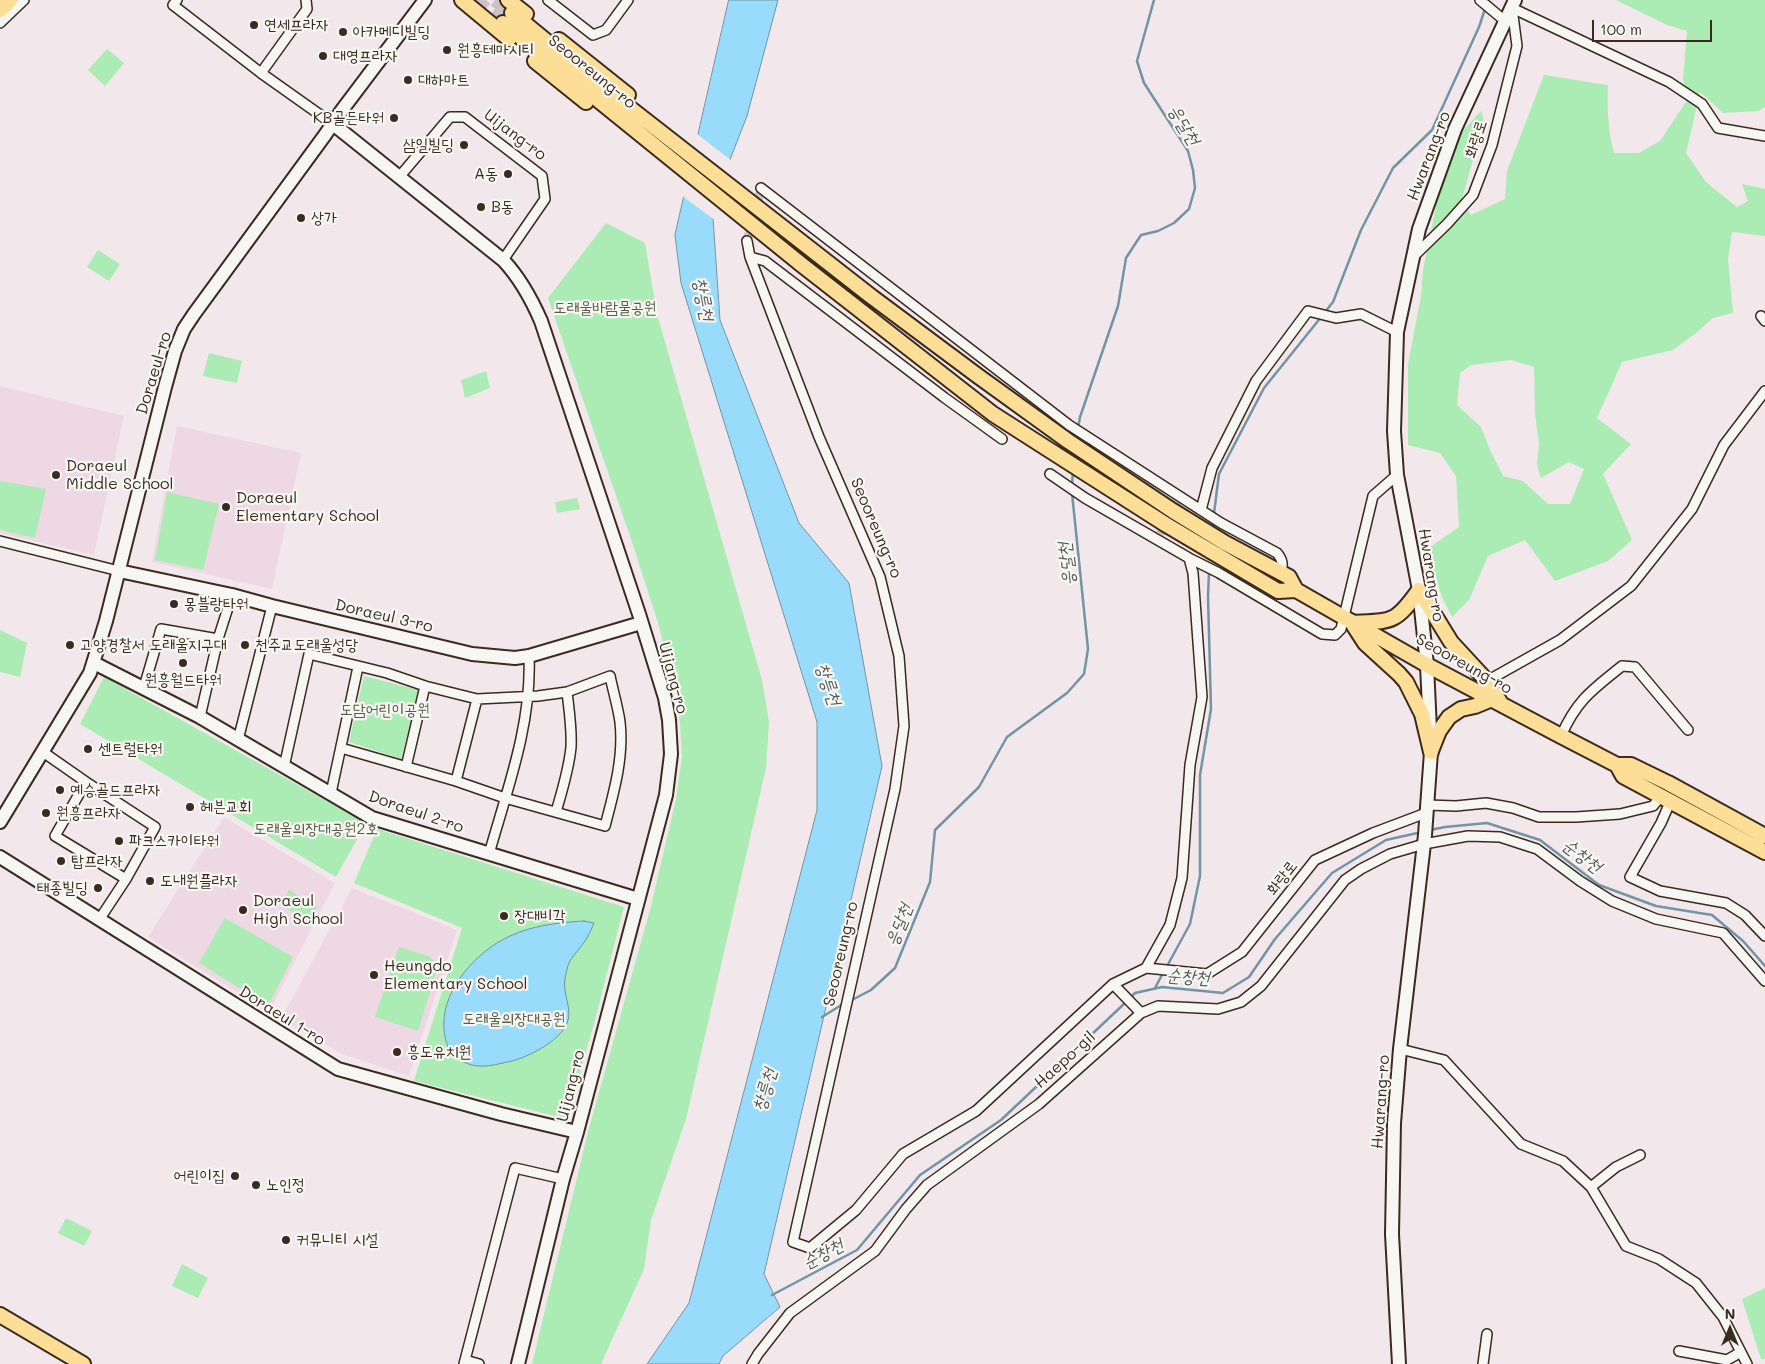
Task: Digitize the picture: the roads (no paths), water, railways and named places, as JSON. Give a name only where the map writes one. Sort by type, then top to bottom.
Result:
[{"type":"highway","points":[[0,9],[9,0]]},
{"type":"main road","points":[[462,0],[601,114],[637,140],[657,148]]},
{"type":"main road","points":[[508,12],[654,114],[663,133],[872,298],[1070,435]]},
{"type":"main road","name":"Seooreung-ro","points":[[508,12],[657,148],[993,414],[1199,545],[1278,591],[1296,590]]},
{"type":"main road","name":"Seooreung-ro","points":[[1070,435],[1090,455],[1173,511],[1225,543],[1289,578],[1296,590],[1427,665],[1617,766],[1624,776],[1760,850]]},
{"type":"main road","points":[[1348,621],[1388,620],[1398,617],[1419,590],[1451,642],[1487,681],[1497,702],[1461,709],[1449,717],[1439,731],[1431,752]]},
{"type":"main road","points":[[1348,621],[1365,642],[1406,682],[1422,714],[1431,752]]},
{"type":"main road","name":"Seooreung-ro","points":[[1617,766],[1631,765],[1698,798],[1764,834]]},
{"type":"main road","points":[[0,1315],[84,1364]]},
{"type":"street","points":[[0,23],[24,0]]},
{"type":"street","name":"Uijang-ro","points":[[177,0],[173,5],[400,176],[503,260],[515,273],[529,294],[541,321],[665,698],[669,720],[671,754],[666,794],[577,1132],[562,1179],[518,1364]]},
{"type":"street","points":[[262,73],[306,9],[306,0]]},
{"type":"street","name":"Doraeul-ro","points":[[0,822],[90,674],[119,571],[165,386],[175,351],[184,329],[425,0]]},
{"type":"street","points":[[548,0],[593,36],[606,30],[628,0]]},
{"type":"street","points":[[1480,0],[1505,21]]},
{"type":"street","points":[[1514,4],[1669,82],[1702,104],[1718,128],[1765,136]]},
{"type":"street","name":"Hwarang-ro","points":[[1399,1364],[1392,1234],[1394,1123],[1431,752],[1427,665],[1419,590],[1397,475],[1394,431],[1397,332],[1419,228],[1455,129],[1514,4]]},
{"type":"street","name":"화랑로","points":[[1413,257],[1447,224],[1472,194],[1489,153],[1517,46],[1514,4]]},
{"type":"street","name":"Uijang-ro","points":[[400,176],[450,117],[465,117],[542,176],[545,199],[503,260]]},
{"type":"street","points":[[761,188],[1070,435],[1083,434],[1178,499],[1277,553],[1283,563],[1281,573]]},
{"type":"street","name":"Seooreung-ro","points":[[747,241],[750,257],[823,446],[880,576],[899,656],[904,726],[895,789],[793,1242],[810,1248],[856,1210],[904,1154],[976,1111],[1116,987],[1149,968]]},
{"type":"street","points":[[750,257],[764,261],[1002,439]]},
{"type":"street","points":[[1203,512],[1212,468],[1256,381],[1308,311],[1336,318],[1361,314],[1397,332]]},
{"type":"street","points":[[1487,681],[1560,640],[1631,586],[1692,508],[1724,445],[1765,391]]},
{"type":"street","points":[[1050,474],[1085,498],[1159,537],[1189,558],[1200,562],[1322,634],[1334,636],[1348,621],[1372,496],[1397,475]]},
{"type":"street","points":[[0,541],[119,571]]},
{"type":"street","points":[[1149,968],[1170,926],[1182,878],[1190,766],[1202,697],[1193,572],[1189,558]]},
{"type":"street","name":"Doraeul 3-ro","points":[[119,571],[232,595],[472,654],[515,658],[529,656],[641,623]]},
{"type":"street","points":[[200,717],[218,639],[232,595]]},
{"type":"street","points":[[238,740],[272,606]]},
{"type":"street","points":[[144,687],[162,629],[218,639]]},
{"type":"street","points":[[284,767],[309,654],[477,698],[567,692],[610,676],[620,722],[617,780],[605,826],[341,748]]},
{"type":"street","points":[[489,854],[518,753],[528,696],[529,656]]},
{"type":"street","name":"Doraeul 2-ro","points":[[94,663],[200,717],[372,818],[638,899]]},
{"type":"street","points":[[1561,736],[1570,717],[1586,695],[1622,666],[1636,668],[1688,730]]},
{"type":"street","points":[[331,793],[358,667]]},
{"type":"street","points":[[406,767],[426,686]]},
{"type":"street","points":[[556,812],[571,748],[567,692]]},
{"type":"street","points":[[456,781],[477,698]]},
{"type":"street","points":[[43,752],[86,782],[156,826],[126,879],[99,920]]},
{"type":"street","points":[[86,782],[55,836],[126,879]]},
{"type":"street","points":[[1425,824],[1456,806],[1486,804],[1513,808],[1539,817],[1576,817],[1620,814],[1653,806],[1666,798]]},
{"type":"street","points":[[1666,798],[1661,823],[1630,877],[1660,891],[1726,903],[1745,915],[1765,936]]},
{"type":"street","points":[[1425,824],[1468,836],[1500,836],[1537,849],[1580,881],[1612,901],[1656,919],[1723,933],[1765,981]]},
{"type":"street","name":"화랑로","points":[[1149,968],[1207,974],[1242,952],[1315,860],[1373,834],[1425,824]]},
{"type":"street","name":"Haepo-gil","points":[[752,1364],[790,1313],[875,1251],[906,1209],[928,1185],[1039,1104],[1139,1010],[1158,1006],[1218,1009],[1241,1002],[1261,986],[1345,880],[1380,858],[1425,824]]},
{"type":"street","points":[[1760,850],[1764,834]]},
{"type":"street","name":"Doraeul 1-ro","points":[[0,858],[338,1069],[493,1112],[577,1132]]},
{"type":"street","points":[[1116,987],[1139,1010]]},
{"type":"street","points":[[1400,1050],[1444,1060],[1522,1144],[1563,1161],[1591,1187],[1626,1246],[1659,1259],[1696,1283],[1723,1317],[1747,1364]]},
{"type":"street","points":[[1591,1187],[1616,1167],[1640,1155]]},
{"type":"street","points":[[479,1364],[465,1362],[515,1168],[562,1179]]},
{"type":"street","points":[[1483,1364],[1487,1334]]},
{"type":"street","points":[[1679,1351],[1726,1360],[1741,1352]]},
{"type":"water","name":"창릉천","points":[[729,0],[778,0],[747,116],[731,157],[713,218],[720,320],[799,523],[849,583],[882,766],[764,1274],[780,1307],[723,1356],[719,1364],[647,1364],[689,1303],[817,810],[817,722],[681,283],[675,235]]},
{"type":"water","points":[[584,921],[594,923],[586,940],[567,968],[565,991],[569,1015],[565,1027],[556,1038],[519,1059],[495,1065],[473,1065],[460,1060],[450,1051],[444,1033],[444,1018],[447,1004],[460,978],[480,956],[502,940],[524,931],[559,923]]},
{"type":"waterway","name":"응달천","points":[[1078,428],[1080,417],[1118,306],[1126,258],[1141,235],[1158,231],[1174,223],[1189,209],[1195,188],[1188,151],[1144,83],[1137,61],[1154,0]]},
{"type":"waterway","points":[[1325,312],[1333,302],[1361,230],[1393,168],[1432,130],[1479,27],[1485,9]]},
{"type":"waterway","points":[[1212,529],[1219,474],[1264,388],[1322,316]]},
{"type":"waterway","name":"응달천","points":[[1072,485],[1073,471]]},
{"type":"waterway","name":"응달천","points":[[850,1001],[871,990],[895,968],[930,882],[935,830],[979,787],[1007,737],[1067,693],[1084,674],[1088,649],[1072,493]]},
{"type":"waterway","points":[[1166,968],[1190,924],[1200,876],[1200,775],[1211,709],[1209,572]]},
{"type":"waterway","name":"순창천","points":[[1430,830],[1487,823],[1540,840],[1599,885],[1656,906],[1712,915],[1743,941],[1765,966]]},
{"type":"waterway","name":"순창천","points":[[1130,998],[1135,993],[1162,987],[1223,993],[1249,977],[1275,939],[1332,873],[1386,840],[1422,832]]},
{"type":"waterway","points":[[1155,988],[1163,973]]},
{"type":"waterway","name":"순창천","points":[[772,1295],[857,1250],[920,1175],[1001,1120],[1126,1002]]},
{"type":"waterway","name":"응달천","points":[[822,1017],[843,1004]]},
{"type":"tunnel","points":[[475,0],[503,23]]},
{"type":"tunnel","points":[[495,0],[512,13]]},
{"type":"tunnel","points":[[747,241],[761,188]]},
{"type":"tunnel","points":[[1160,534],[1177,502]]},
{"type":"place","name":"연세프라자","points":[[254,25]]},
{"type":"place","name":"아카메디빌딩","points":[[343,32]]},
{"type":"place","name":"원흥테마시티","points":[[447,50]]},
{"type":"place","name":"대영프라자","points":[[323,56]]},
{"type":"place","name":"대하마트","points":[[408,80]]},
{"type":"place","name":"KB골든타워","points":[[394,118]]},
{"type":"place","name":"삼일빌딩","points":[[464,145]]},
{"type":"place","name":"A동","points":[[508,174]]},
{"type":"place","name":"B동","points":[[481,207]]},
{"type":"place","name":"상가","points":[[301,218]]},
{"type":"place","name":"Doraeul Middle School","points":[[56,475]]},
{"type":"place","name":"Doraeul Elementary School","points":[[226,507]]},
{"type":"place","name":"몽블랑타워","points":[[174,604]]},
{"type":"place","name":"고양경찰서 도래울지구대","points":[[70,645]]},
{"type":"place","name":"천주교도래울성당","points":[[245,645]]},
{"type":"place","name":"원흥월드타워","points":[[183,663]]},
{"type":"place","name":"센트럴타워","points":[[88,749]]},
{"type":"place","name":"예승골드프라자","points":[[60,790]]},
{"type":"place","name":"헤븐교회","points":[[190,807]]},
{"type":"place","name":"원흥프라자","points":[[46,813]]},
{"type":"place","name":"파크스카이타워","points":[[119,841]]},
{"type":"place","name":"탑프라자","points":[[61,861]]},
{"type":"place","name":"도내원플라자","points":[[150,881]]},
{"type":"place","name":"태종빌딩","points":[[98,888]]},
{"type":"place","name":"Doraeul High School","points":[[243,910]]},
{"type":"place","name":"장대비각","points":[[504,916]]},
{"type":"place","name":"Heungdo Elementary School","points":[[374,975]]},
{"type":"place","name":"흥도유치원","points":[[397,1052]]},
{"type":"place","name":"어린이집","points":[[235,1176]]},
{"type":"place","name":"노인정","points":[[256,1185]]},
{"type":"place","name":"커뮤니티 시설","points":[[286,1240]]},
{"type":"park label","name":"도래울바람물공원","points":[[605,308]]},
{"type":"park label","name":"도담어린이공원","points":[[385,710]]},
{"type":"park label","name":"도래울의장대공원2호","points":[[316,829]]},
{"type":"park label","name":"도래울의장대공원","points":[[514,1019]]}]
